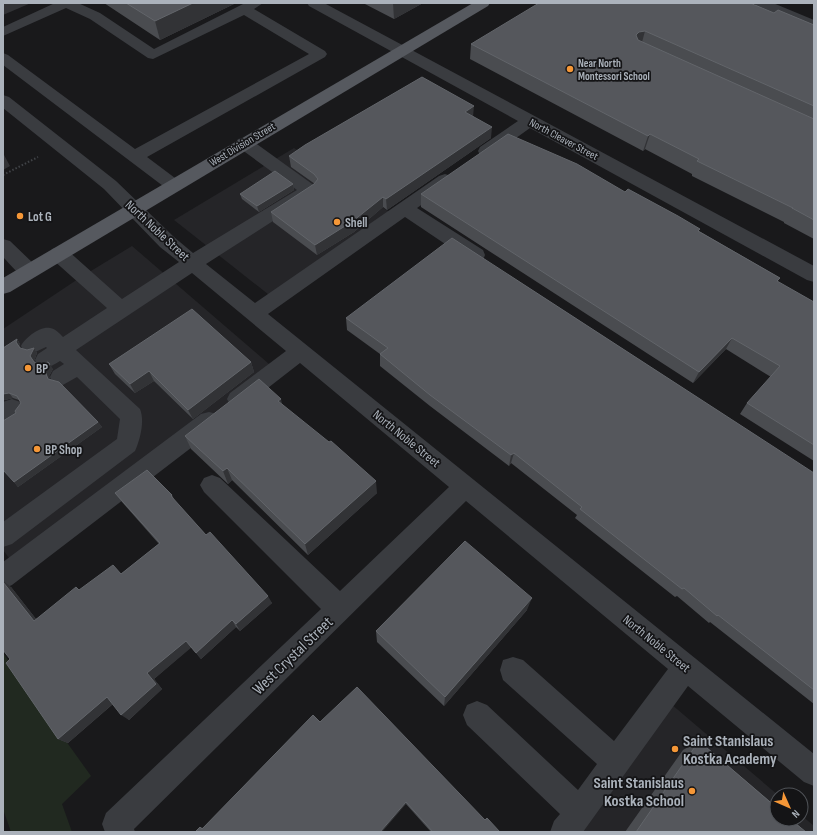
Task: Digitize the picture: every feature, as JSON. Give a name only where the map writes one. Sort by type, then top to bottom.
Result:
[{"type":"main road","name":"West Division Street","points":[[3,287],[134,208],[483,3]]},
{"type":"street","points":[[3,32],[66,3],[95,16],[153,56],[250,6],[320,54],[135,156]]},
{"type":"street","name":"North Cleaver Street","points":[[314,3],[814,275]]},
{"type":"street","points":[[761,3],[814,25]]},
{"type":"street","points":[[3,58],[173,185]]},
{"type":"street","name":"North Noble Street","points":[[3,100],[110,185],[167,242],[814,772]]},
{"type":"street","points":[[255,313],[530,120]]},
{"type":"street","points":[[38,353],[62,349],[121,309],[309,190],[244,143]]},
{"type":"street","points":[[405,209],[492,266]]},
{"type":"street","points":[[3,246],[29,271]]},
{"type":"street","points":[[59,254],[121,309]]},
{"type":"street","points":[[24,562],[3,536],[127,444],[132,416],[69,371],[62,349]]},
{"type":"street","points":[[3,577],[301,351]]},
{"type":"street","points":[[212,485],[340,609]]},
{"type":"street","name":"West Crystal Street","points":[[119,828],[466,486]]},
{"type":"street","points":[[477,716],[572,822],[686,667]]},
{"type":"street","points":[[513,670],[616,762]]},
{"type":"path","points":[[3,175],[59,145]]},
{"type":"shaded area","points":[[294,148],[400,219],[278,302],[174,220]]},
{"type":"shaded area","points":[[132,246],[276,370],[16,567],[3,550],[3,329],[81,277]]},
{"type":"shaded area","points":[[3,653],[91,776],[62,804],[72,832],[11,832],[3,809]]},
{"type":"shaded area","name":"Saint Stanislaus Kostka Academy","points":[[664,698],[769,787],[769,827],[809,827],[809,822],[814,826],[814,832],[564,832]]},
{"type":"building","points":[[126,3],[193,3],[155,21]]},
{"type":"building","points":[[539,3],[750,3],[774,13],[778,10],[814,25],[814,106],[645,31],[639,32],[636,35],[638,40],[814,119],[814,220],[793,208],[697,161],[699,159],[650,134],[648,136],[471,44]]},
{"type":"building","points":[[422,77],[474,106],[465,112],[492,127],[386,199],[383,197],[353,221],[315,245],[271,212],[314,184],[318,179],[314,174],[289,156],[305,145]]},
{"type":"building","points":[[508,134],[577,164],[625,192],[628,189],[678,216],[700,229],[698,231],[780,278],[777,281],[814,302],[814,445],[747,403],[780,366],[732,338],[699,372],[421,194]]},
{"type":"building","points":[[275,171],[293,184],[257,206],[240,194]]},
{"type":"building","points":[[452,238],[814,473],[814,690],[580,509],[582,507],[514,453],[511,455],[430,395],[380,354],[388,348],[346,318]]},
{"type":"building","points":[[192,309],[251,362],[188,410],[149,371],[130,384],[109,364]]},
{"type":"building","name":"BP Shop","points":[[17,339],[16,342],[20,348],[27,350],[34,348],[30,356],[34,362],[41,364],[48,362],[50,364],[45,371],[48,379],[59,382],[98,422],[14,482],[3,470],[3,421],[16,413],[15,411],[21,403],[17,396],[9,393],[3,394],[3,348]]},
{"type":"building","points":[[259,379],[281,399],[278,401],[329,442],[331,441],[376,481],[305,544],[227,468],[223,471],[185,436]]},
{"type":"building","points":[[147,470],[172,495],[171,496],[206,535],[210,532],[268,596],[236,624],[232,620],[196,653],[186,641],[147,673],[156,684],[121,715],[107,697],[58,739],[6,663],[10,659],[3,650],[3,582],[34,621],[76,587],[79,590],[113,565],[121,574],[160,543],[115,493]]},
{"type":"building","points":[[465,541],[532,598],[445,697],[376,631]]},
{"type":"building","points":[[357,687],[485,820],[487,818],[500,832],[433,832],[406,802],[380,832],[195,832],[200,827],[202,829],[313,715],[320,722]]},
{"type":"building","name":"Saint Stanislaus Kostka School","points":[[699,741],[769,801],[769,827],[800,827],[806,832],[636,832]]},
{"type":"place","name":"Near North Montessori School","points":[[570,69]]},
{"type":"place","name":"Lot G","points":[[20,216]]},
{"type":"place","name":"Shell","points":[[337,222]]},
{"type":"place","name":"BP","points":[[28,368]]},
{"type":"place","name":"BP Shop","points":[[37,449]]},
{"type":"place","name":"Saint Stanislaus Kostka Academy","points":[[675,749]]},
{"type":"place","name":"Saint Stanislaus Kostka School","points":[[692,791]]}]
